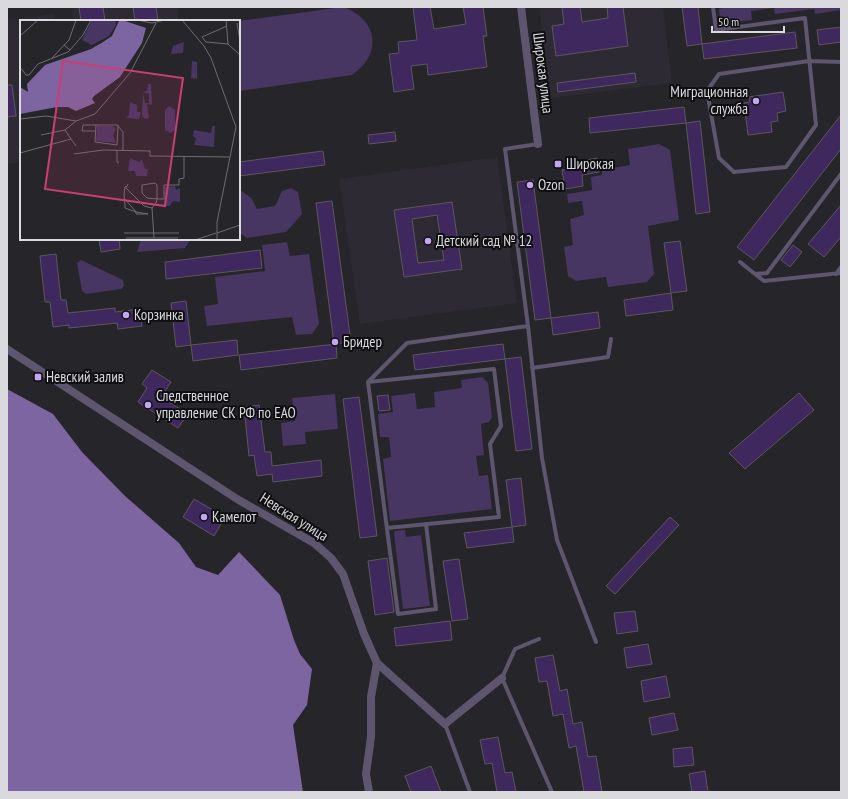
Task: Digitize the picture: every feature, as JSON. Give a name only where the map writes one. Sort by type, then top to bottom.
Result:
[{"type":"street","name":"Широкая улица","points":[[521,7],[538,144]]},
{"type":"street","name":"Невская улица","points":[[7,349],[237,499],[314,544],[331,558],[343,574],[364,634],[377,663],[445,724]]},
{"type":"street","points":[[369,792],[366,774],[370,737],[371,697],[377,663]]},
{"type":"street","points":[[445,724],[502,678]]},
{"type":"lane","points":[[713,7],[716,30],[805,18],[809,61],[816,125],[786,168],[734,172],[719,158],[707,91],[718,74],[809,61],[841,62]]},
{"type":"lane","points":[[538,144],[505,148],[528,326],[542,458],[557,540],[596,642]]},
{"type":"lane","points":[[755,274],[767,273],[841,174]]},
{"type":"lane","points":[[740,262],[764,281],[839,273],[841,267]]},
{"type":"lane","points":[[368,382],[407,343],[528,326]]},
{"type":"lane","points":[[532,368],[608,357],[611,339]]},
{"type":"lane","points":[[368,382],[494,368],[500,426],[490,444],[499,517],[387,528]]},
{"type":"lane","points":[[368,382],[398,614],[436,609],[426,524]]},
{"type":"lane","points":[[539,639],[515,649],[502,678],[552,792]]},
{"type":"lane","points":[[445,724],[470,792]]},
{"type":"shaded area","points":[[71,7],[177,7],[179,20],[73,20]]},
{"type":"shaded area","points":[[343,7],[355,13],[364,20],[369,28],[372,38],[372,47],[369,57],[362,67],[352,75],[240,91],[240,21]]},
{"type":"shaded area","points":[[539,7],[663,7],[672,83],[551,98]]},
{"type":"shaded area","points":[[727,7],[841,7],[841,10],[815,14],[814,9],[775,14],[774,8],[751,11],[752,20],[725,23],[720,19],[719,9]]},
{"type":"shaded area","points":[[54,14],[55,20],[20,20],[20,162],[7,164],[7,20]]},
{"type":"shaded area","points":[[659,144],[670,150],[679,220],[648,226],[654,274],[647,282],[608,287],[606,277],[576,281],[568,276],[564,247],[573,245],[570,219],[584,215],[582,201],[568,203],[567,194],[592,190],[591,177],[602,175],[602,170],[630,165],[628,149]]},
{"type":"shaded area","name":"Детский сад № 12","points":[[497,157],[517,303],[360,324],[339,179]]},
{"type":"shaded area","points":[[291,188],[298,192],[302,214],[286,232],[247,238],[240,233],[240,192],[242,191],[252,199],[257,209],[275,206],[282,191]]},
{"type":"shaded area","points":[[141,240],[190,240],[185,248],[137,252]]},
{"type":"shaded area","points":[[287,242],[290,256],[309,254],[319,324],[312,334],[296,335],[292,317],[207,326],[204,306],[218,304],[215,277],[265,271],[262,245]]},
{"type":"shaded area","points":[[81,260],[123,280],[124,286],[121,289],[86,294],[82,291],[77,263]]},
{"type":"shaded area","points":[[482,377],[488,383],[492,417],[489,422],[481,424],[484,455],[476,456],[479,476],[488,475],[492,509],[390,521],[383,459],[391,457],[389,437],[380,437],[378,414],[393,412],[391,396],[415,393],[417,409],[435,407],[434,392],[462,388],[461,380]]},
{"type":"shaded area","points":[[7,389],[53,414],[82,452],[125,496],[179,543],[196,567],[218,575],[239,552],[280,595],[300,654],[312,669],[307,705],[293,725],[303,792],[7,792]]},
{"type":"shaded area","points":[[335,394],[338,429],[305,432],[306,444],[283,446],[281,423],[295,421],[292,398]]},
{"type":"shaded area","points":[[405,530],[406,537],[421,535],[430,606],[403,609],[394,533],[395,531]]},
{"type":"building","points":[[79,7],[103,7],[105,20],[81,20]]},
{"type":"building","points":[[133,7],[156,7],[158,20],[135,20]]},
{"type":"building","points":[[413,7],[430,7],[434,29],[466,24],[463,7],[483,7],[487,36],[483,36],[487,67],[428,75],[427,64],[411,66],[414,89],[394,92],[389,54],[399,53],[398,42],[417,40]]},
{"type":"building","points":[[562,7],[580,7],[582,22],[608,18],[607,7],[623,7],[628,46],[556,56],[552,26],[564,24]]},
{"type":"building","points":[[682,7],[698,7],[702,44],[687,46]]},
{"type":"building","points":[[841,27],[841,42],[819,45],[817,30]]},
{"type":"building","points":[[795,32],[797,48],[704,59],[702,44]]},
{"type":"building","points":[[635,73],[636,82],[558,92],[557,83]]},
{"type":"building","points":[[7,85],[12,85],[16,116],[7,117]]},
{"type":"building","points":[[783,92],[786,111],[777,113],[778,121],[771,122],[772,132],[748,135],[744,103],[750,102],[749,97]]},
{"type":"building","points":[[684,107],[686,123],[590,133],[589,118]]},
{"type":"building","points":[[841,115],[841,149],[754,260],[737,247]]},
{"type":"building","points":[[700,121],[710,212],[696,214],[686,123]]},
{"type":"building","points":[[395,132],[396,141],[369,144],[368,135]]},
{"type":"building","points":[[323,151],[325,165],[240,176],[240,162]]},
{"type":"building","points":[[597,158],[599,172],[582,175],[583,186],[565,189],[562,170],[587,166],[586,160]]},
{"type":"building","points":[[533,180],[551,318],[535,320],[517,182]]},
{"type":"building","points":[[332,201],[351,342],[334,344],[316,203]]},
{"type":"building","points":[[452,202],[462,269],[404,277],[394,210]],"holes":[[[437,215],[444,260],[418,263],[412,219]]]},
{"type":"building","points":[[841,205],[841,237],[824,257],[808,244]]},
{"type":"building","points":[[99,240],[119,240],[120,249],[101,252]]},
{"type":"building","points":[[680,241],[687,291],[671,293],[664,243]]},
{"type":"building","points":[[793,245],[802,252],[790,267],[781,260]]},
{"type":"building","points":[[260,250],[262,268],[166,279],[165,262]]},
{"type":"building","points":[[56,254],[61,300],[66,300],[68,313],[115,308],[115,312],[140,309],[142,326],[118,329],[117,323],[69,328],[69,325],[53,327],[50,302],[45,302],[40,256]]},
{"type":"building","points":[[671,293],[673,310],[626,316],[624,300]]},
{"type":"building","points":[[186,301],[191,345],[176,347],[171,303]]},
{"type":"building","points":[[598,312],[600,328],[553,335],[551,318]]},
{"type":"building","points":[[237,340],[238,355],[193,361],[191,345]]},
{"type":"building","points":[[336,344],[337,358],[241,370],[239,355]]},
{"type":"building","points":[[503,344],[505,359],[415,370],[413,355]]},
{"type":"building","points":[[521,357],[532,449],[516,451],[505,359]]},
{"type":"building","points":[[152,370],[171,382],[161,397],[188,414],[178,428],[138,402],[147,388],[142,384]]},
{"type":"building","points":[[799,393],[814,410],[745,469],[729,453]]},
{"type":"building","points":[[388,395],[390,410],[379,411],[377,396]]},
{"type":"building","points":[[359,397],[377,536],[360,538],[343,399]]},
{"type":"building","points":[[259,405],[265,452],[271,452],[272,466],[321,460],[322,476],[273,482],[272,474],[257,476],[254,455],[249,456],[244,407]]},
{"type":"building","points":[[521,478],[526,525],[512,527],[506,480]]},
{"type":"building","name":"Камелот","points":[[194,499],[225,517],[214,536],[183,517]]},
{"type":"building","points":[[670,517],[679,525],[615,594],[606,586]]},
{"type":"building","points":[[512,527],[514,542],[467,548],[464,533]]},
{"type":"building","points":[[387,558],[394,612],[375,615],[368,561]]},
{"type":"building","points":[[459,559],[468,619],[452,621],[443,561]]},
{"type":"building","points":[[635,611],[638,631],[617,634],[614,613]]},
{"type":"building","points":[[450,621],[452,640],[396,646],[394,628]]},
{"type":"building","points":[[648,644],[652,664],[627,668],[624,648]]},
{"type":"building","points":[[553,655],[560,691],[567,689],[573,724],[582,722],[588,757],[596,756],[602,792],[584,792],[576,746],[569,748],[563,714],[553,716],[547,681],[539,682],[535,658]]},
{"type":"building","points":[[666,676],[670,697],[644,702],[641,681]]},
{"type":"building","points":[[674,713],[678,730],[652,735],[649,718]]},
{"type":"building","points":[[498,737],[505,773],[512,772],[516,792],[497,792],[492,763],[485,764],[480,740]]},
{"type":"building","points":[[692,747],[694,765],[674,767],[673,749]]},
{"type":"building","points":[[431,766],[441,792],[411,792],[405,776]]},
{"type":"building","points":[[705,771],[708,792],[692,792],[689,774]]},
{"type":"place","name":"Миграционная служба","points":[[756,101]]},
{"type":"place","name":"Широкая","points":[[558,164]]},
{"type":"place","name":"Ozon","points":[[530,185]]},
{"type":"place","name":"Детский сад № 12","points":[[428,241]]},
{"type":"place","name":"Корзинка","points":[[126,315]]},
{"type":"place","name":"Бридер","points":[[335,342]]},
{"type":"place","name":"Невский залив","points":[[38,377]]},
{"type":"place","name":"Следственное управление СК РФ по ЕАО","points":[[148,405]]},
{"type":"place","name":"Камелот","points":[[204,517]]}]
